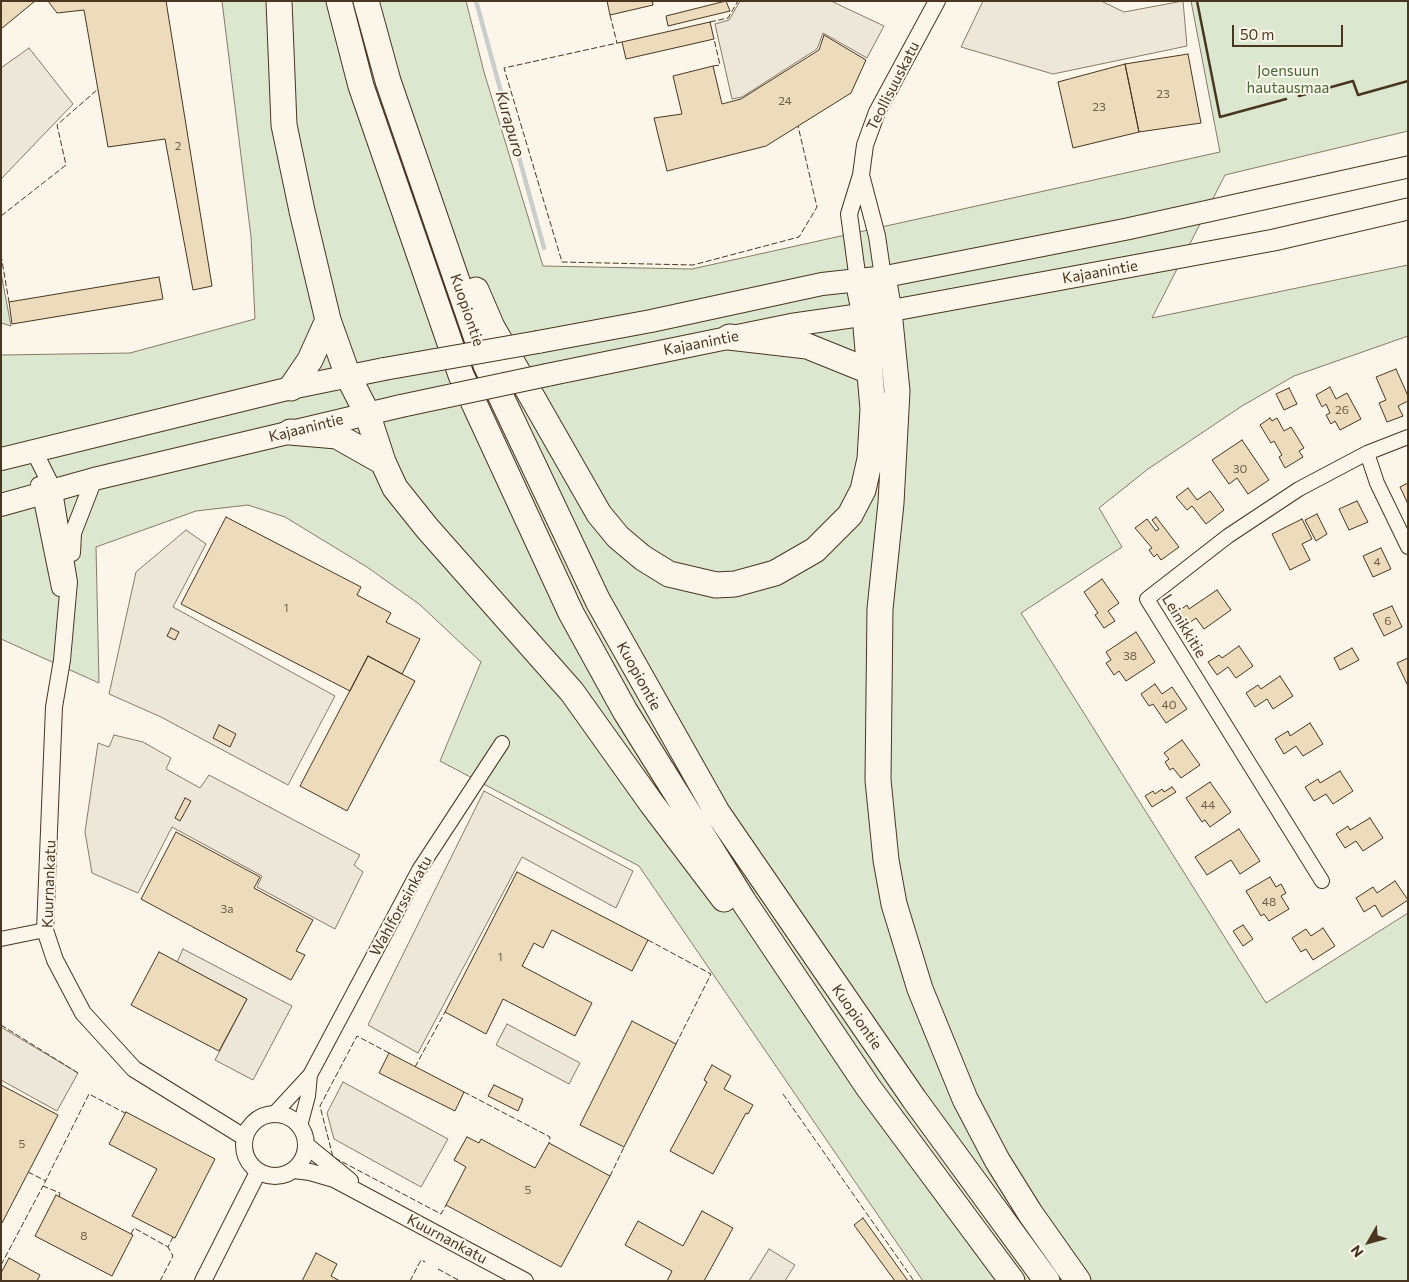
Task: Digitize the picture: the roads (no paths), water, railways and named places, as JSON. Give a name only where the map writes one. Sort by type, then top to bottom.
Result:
[{"type":"highway","points":[[279,1],[284,124],[302,211],[328,320],[348,376],[367,413],[383,462],[395,488],[427,528],[572,692],[652,804],[868,1087]]},
{"type":"highway","name":"Kuopiontie","points":[[339,1],[361,86],[461,375],[571,613],[683,807],[744,902],[868,1087],[1012,1281]]},
{"type":"highway","name":"Kuopiontie","points":[[366,1],[388,81],[486,365],[598,602],[717,812],[792,924],[914,1099],[1045,1277]]},
{"type":"highway","points":[[411,146],[492,327],[583,488],[618,537],[643,558],[669,574],[716,585],[754,580],[775,574],[816,550],[850,516],[863,490],[870,459],[873,409],[865,315],[858,281]]},
{"type":"highway","points":[[882,277],[889,311],[896,391],[891,503],[880,609],[878,780],[886,860],[892,895],[920,990],[965,1099],[997,1160],[1030,1213],[1078,1281]]},
{"type":"highway","name":"Kajaanintie","points":[[1,459],[291,388],[348,376],[651,322],[822,284],[882,277]]},
{"type":"highway","name":"Kajaanintie","points":[[1,505],[94,479],[367,413],[729,337],[791,325],[889,311]]},
{"type":"highway","points":[[291,388],[310,360],[328,320]]},
{"type":"highway","points":[[729,337],[807,346],[869,371]]},
{"type":"highway","points":[[290,432],[337,436],[383,462]]},
{"type":"main road","points":[[882,277],[1127,229],[1408,167]]},
{"type":"main road","name":"Kajaanintie","points":[[889,311],[1274,240],[1408,209]]},
{"type":"street","name":"Teollisuuskatu","points":[[858,281],[849,214],[860,175],[865,145],[877,112],[937,1]]},
{"type":"street","name":"Teollisuuskatu","points":[[860,175],[878,236],[882,277]]},
{"type":"street","name":"Leinikkitie","points":[[1322,881],[1147,599],[1228,536],[1299,489],[1368,453],[1408,437]]},
{"type":"street","name":"Kuurnankatu","points":[[34,451],[47,492],[69,582],[62,660],[54,707],[45,930],[55,960],[83,1013],[134,1070],[244,1137]]},
{"type":"street","points":[[1368,453],[1377,483],[1408,547]]},
{"type":"street","points":[[69,582],[73,533],[94,479]]},
{"type":"street","name":"Kuurnankatu","points":[[47,492],[64,633]]},
{"type":"street","name":"Wahlforssinkatu","points":[[274,1114],[310,1075],[420,870],[502,743]]},
{"type":"street","points":[[1,939],[45,930]]},
{"type":"street","name":"Wahlforssinkatu","points":[[300,1126],[308,1096],[310,1075]]},
{"type":"street","points":[[274,1114],[284,1115],[300,1126],[306,1144],[300,1163],[294,1170],[276,1176],[258,1172],[246,1156],[244,1137],[256,1120],[274,1114]]},
{"type":"street","name":"Kuurnankatu","points":[[306,1144],[369,1197]]},
{"type":"street","name":"Kuurnankatu","points":[[294,1170],[310,1172],[334,1179],[525,1281]]},
{"type":"street","points":[[203,1281],[258,1172]]},
{"type":"waterway","name":"Kurapuro","points":[[476,1],[544,248]]},
{"type":"park label","name":"Joensuun hautausmaa","points":[[1288,80]]}]
